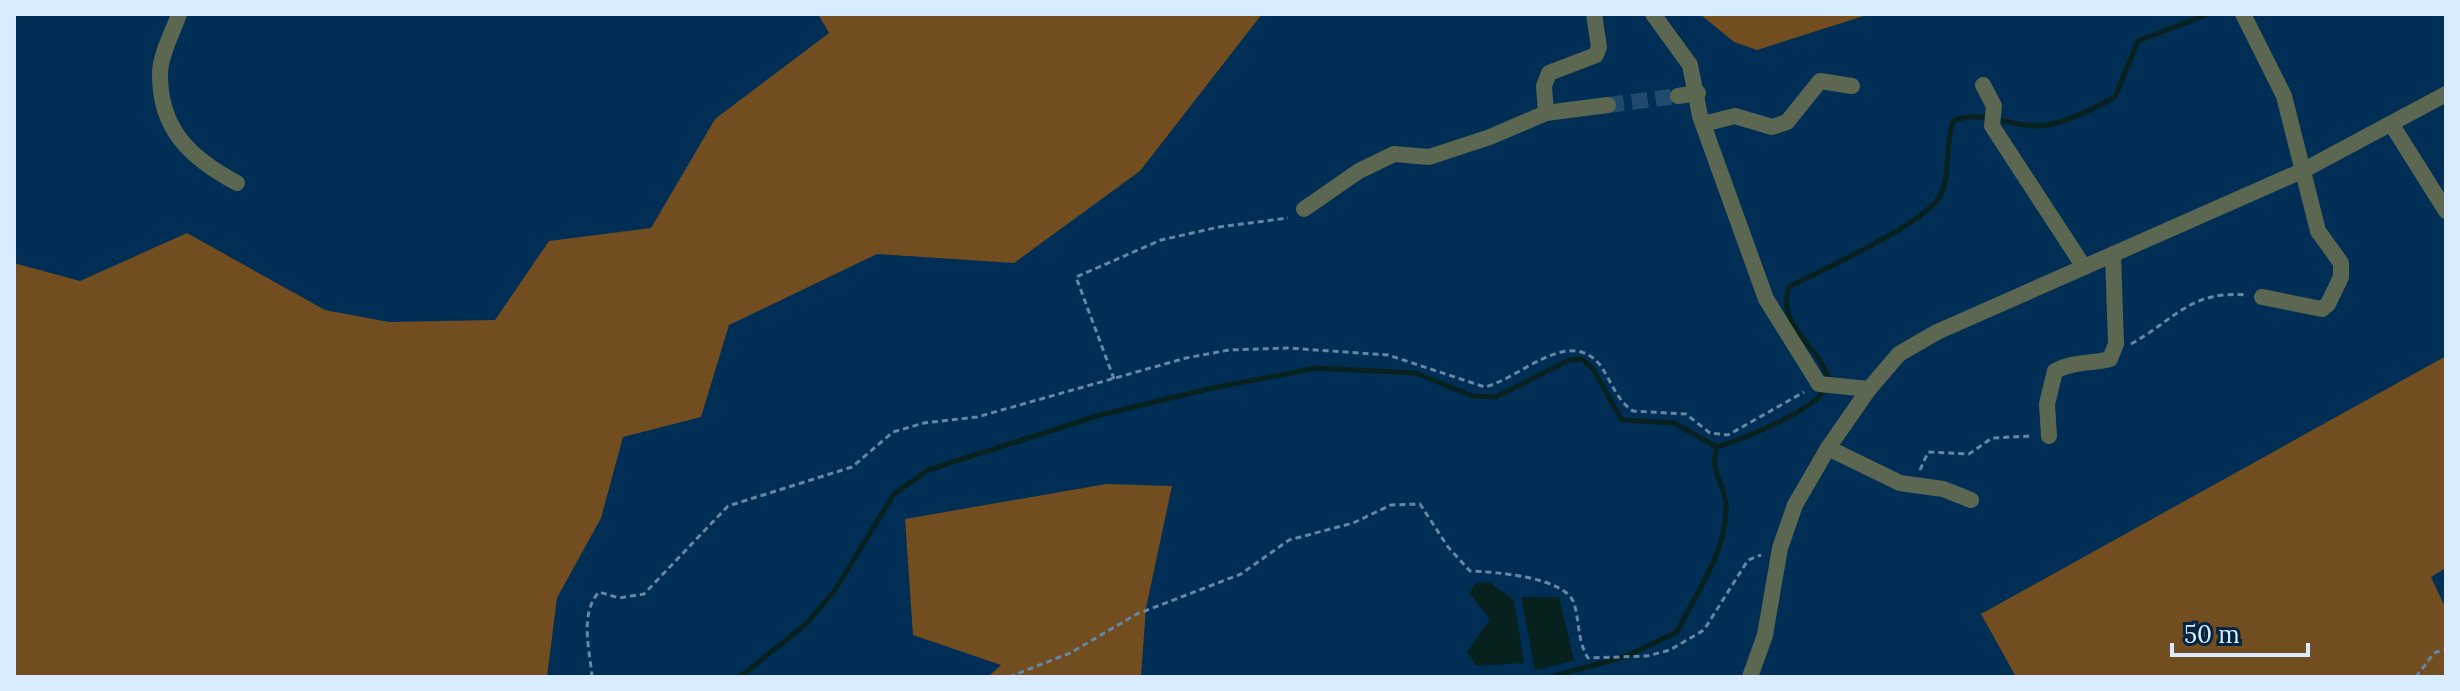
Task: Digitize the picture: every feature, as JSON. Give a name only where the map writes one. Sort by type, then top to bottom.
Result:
[{"type":"street","points":[[179,14],[160,71],[170,123],[201,164],[237,183]]},
{"type":"street","points":[[1546,113],[1544,86],[1549,73],[1596,55],[1599,47],[1594,14]]},
{"type":"street","points":[[1653,14],[1690,65],[1703,124],[1766,299],[1819,384],[1869,389]]},
{"type":"street","points":[[2243,14],[2284,96],[2318,231],[2341,263],[2341,277],[2328,304],[2322,309],[2262,297]]},
{"type":"street","points":[[1703,124],[1735,116],[1772,127],[1787,122],[1820,81],[1852,86]]},
{"type":"street","points":[[1983,85],[1994,106],[1992,126],[2084,267]]},
{"type":"street","points":[[1678,96],[1698,93]]},
{"type":"street","points":[[1750,677],[1765,635],[1780,548],[1795,505],[1828,448],[1869,389],[1899,354],[1932,334],[2304,170],[2446,94]]},
{"type":"street","points":[[1304,209],[1359,171],[1394,154],[1429,157],[1490,137],[1546,113],[1608,105]]},
{"type":"street","points":[[2392,125],[2446,211]]},
{"type":"street","points":[[2049,436],[2047,404],[2055,371],[2069,363],[2093,364],[2110,359],[2116,344],[2113,254]]},
{"type":"street","points":[[1828,448],[1900,483],[1943,489],[1971,500]]},
{"type":"path","points":[[1114,379],[1076,277],[1161,240],[1219,227],[1280,221],[1304,209]]},
{"type":"path","points":[[2116,344],[2128,345],[2143,338],[2181,307],[2226,295],[2262,297]]},
{"type":"path","points":[[592,677],[587,620],[590,602],[599,592],[619,598],[644,594],[728,506],[852,467],[893,432],[924,423],[977,417],[1215,352],[1288,348],[1388,355],[1485,387],[1500,384],[1557,353],[1579,351],[1589,353],[1601,366],[1626,407],[1633,411],[1686,414],[1718,435],[1728,435],[1819,384]]},
{"type":"path","points":[[1916,485],[1928,452],[1969,454],[1992,438],[2049,436]]},
{"type":"path","points":[[1009,677],[1070,653],[1137,614],[1241,574],[1289,540],[1353,523],[1391,505],[1420,504],[1448,547],[1470,571],[1558,586],[1569,592],[1580,645],[1588,658],[1647,656],[1670,650],[1704,630],[1748,560],[1780,548]]},
{"type":"path","points":[[2416,677],[2434,653],[2446,649]]},
{"type":"shaded area","points":[[818,14],[1262,14],[1140,171],[1014,263],[877,254],[729,325],[701,417],[623,437],[601,518],[557,598],[547,677],[14,677],[14,263],[80,281],[187,233],[325,310],[389,322],[495,320],[549,241],[651,228],[715,119],[829,33]]},
{"type":"shaded area","points":[[1700,14],[1870,14],[1757,50],[1734,42]]},
{"type":"shaded area","points":[[2446,356],[2446,568],[2431,577],[2446,609],[2446,677],[2016,677],[1981,614]]},
{"type":"shaded area","points":[[1106,484],[1172,486],[1146,608],[1141,677],[988,677],[1001,665],[913,635],[905,519]]},
{"type":"shaded area","points":[[1491,583],[1514,600],[1524,663],[1476,666],[1467,652],[1490,619],[1469,593],[1475,584]]},
{"type":"shaded area","points":[[1521,597],[1559,597],[1574,661],[1535,670]]},
{"type":"waterway","points":[[1829,380],[1788,313],[1789,287],[1896,232],[1932,206],[1944,186],[1953,121],[1983,117],[2043,126],[2076,116],[2115,97],[2138,41],[2208,14]]},
{"type":"waterway","points":[[740,677],[806,624],[835,590],[894,494],[928,470],[1097,416],[1208,389],[1316,368],[1416,373],[1472,396],[1496,397],[1569,360],[1582,359],[1593,369],[1622,420],[1674,423],[1717,447],[1793,415],[1825,389]]},
{"type":"waterway","points":[[1550,677],[1627,656],[1677,632],[1722,539],[1726,506],[1716,471],[1717,447]]},
{"type":"tunnel","points":[[1608,105],[1678,96]]}]
